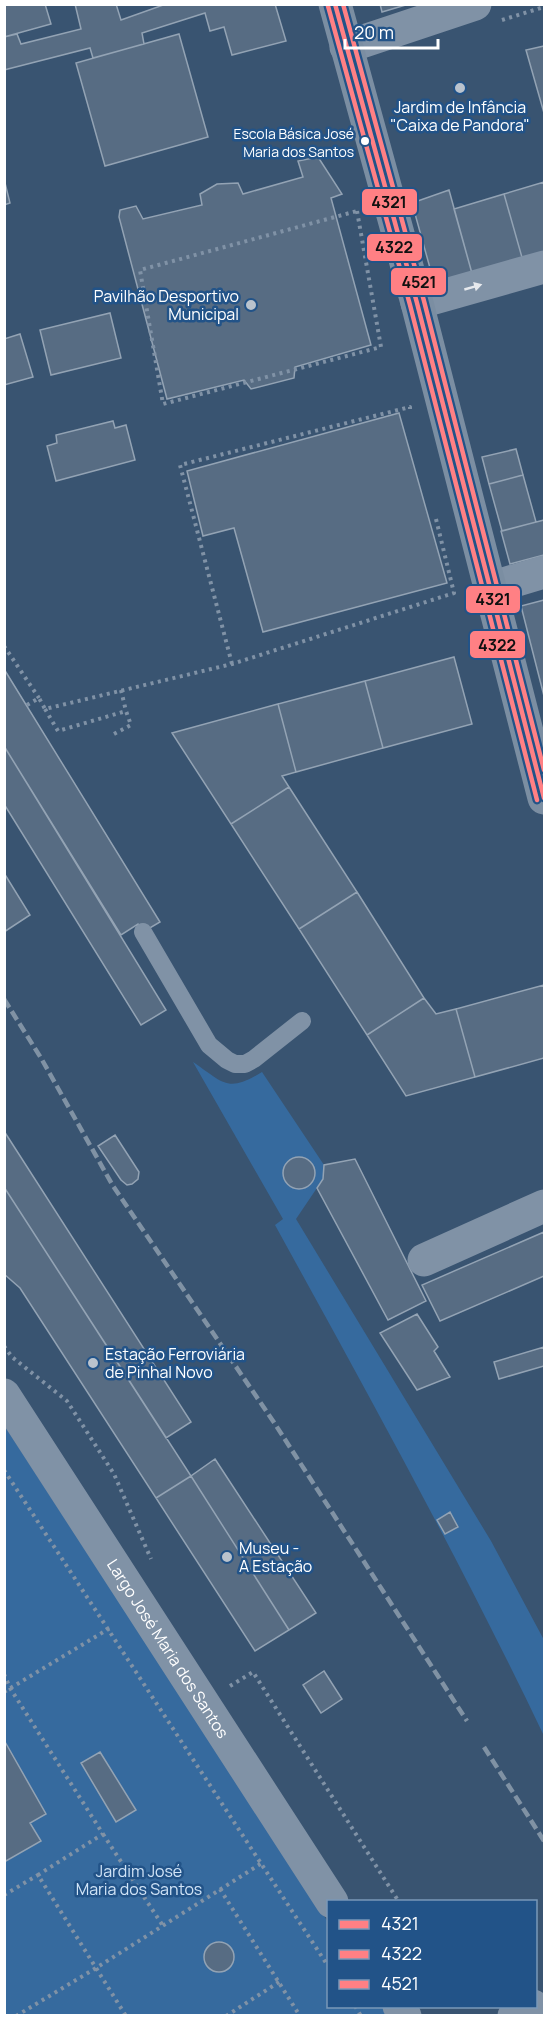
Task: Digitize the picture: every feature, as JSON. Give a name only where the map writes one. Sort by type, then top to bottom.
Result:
[{"type":"street","points":[[335,4],[417,303],[544,798]]},
{"type":"street","points":[[346,47],[475,4]]},
{"type":"street","points":[[417,303],[544,267]]},
{"type":"street","points":[[490,588],[544,572]]},
{"type":"street","points":[[424,1260],[544,1206]]},
{"type":"street","name":"Largo José Maria dos Santos","points":[[4,1395],[331,1900]]},
{"type":"street","points":[[514,2016],[530,2008]]},
{"type":"lane","points":[[143,933],[209,1045],[226,1060],[235,1064],[245,1064],[302,1021]]},
{"type":"path","points":[[357,211],[381,347],[163,405],[140,270],[357,211]]},
{"type":"path","points":[[232,664],[180,465],[410,407],[412,419]]},
{"type":"path","points":[[45,709],[232,664],[454,593],[434,512]]},
{"type":"path","points":[[4,646],[58,731],[126,711]]},
{"type":"path","points":[[112,735],[131,725],[121,690]]},
{"type":"path","points":[[27,705],[39,698]]},
{"type":"path","points":[[4,1346],[12,1358],[67,1401],[114,1474],[152,1560]]},
{"type":"path","points":[[4,1362],[12,1358]]},
{"type":"path","points":[[4,1470],[7,1478],[108,1628],[327,1964]]},
{"type":"path","points":[[4,1692],[143,1609]]},
{"type":"path","points":[[222,1678],[229,1687],[254,1672],[398,1900]]},
{"type":"path","points":[[4,1674],[10,1688],[163,1926]]},
{"type":"path","points":[[4,1895],[103,1834]]},
{"type":"path","points":[[16,2016],[262,1863]]},
{"type":"path","points":[[38,1875],[126,2016]]},
{"type":"path","points":[[220,1889],[300,2016]]},
{"type":"path","points":[[226,2016],[279,1982]]},
{"type":"green space","points":[[193,1062],[226,1083],[241,1083],[262,1072],[324,1165],[323,1179],[296,1219],[491,1541],[544,1640],[544,1736],[447,1542],[275,1225],[283,1219]]},
{"type":"green space","name":"Jardim José Maria dos Santos","points":[[4,1425],[327,1920],[327,2008],[384,2008],[389,2015],[5,2015]]},
{"type":"building","points":[[4,4],[45,4],[51,24],[4,37]]},
{"type":"building","points":[[75,4],[116,4],[121,20],[166,4],[275,4],[286,41],[232,55],[224,27],[210,31],[205,13],[142,33],[144,44],[93,58],[90,48],[4,70],[4,37],[17,34],[21,44],[81,29]]},
{"type":"building","points":[[380,4],[409,4],[382,12]]},
{"type":"building","points":[[179,34],[208,137],[105,166],[76,63]]},
{"type":"building","points":[[544,46],[544,113],[526,50]]},
{"type":"building","name":"Pavilhão Desportivo Municipal","points":[[318,157],[342,194],[331,198],[371,345],[295,367],[294,378],[251,389],[244,380],[167,399],[119,217],[120,210],[136,206],[143,219],[202,205],[200,194],[217,184],[238,183],[243,194],[303,177],[298,161]]},
{"type":"building","points":[[4,179],[10,203],[4,205]]},
{"type":"building","points":[[544,182],[544,255],[523,261],[504,194]]},
{"type":"building","points":[[449,190],[473,277],[435,286],[412,203]]},
{"type":"building","points":[[504,194],[523,261],[473,277],[454,209]]},
{"type":"building","points":[[110,313],[121,358],[51,375],[40,330]]},
{"type":"building","points":[[20,334],[33,377],[4,385],[4,339]]},
{"type":"building","points":[[399,413],[447,583],[263,632],[234,528],[203,536],[187,471]]},
{"type":"building","points":[[113,421],[115,428],[126,425],[135,460],[56,481],[47,446],[57,443],[56,435]]},
{"type":"building","points":[[516,449],[523,475],[489,484],[482,457]]},
{"type":"building","points":[[523,475],[536,522],[502,531],[489,484]]},
{"type":"building","points":[[544,520],[544,555],[510,564],[501,531]]},
{"type":"building","points":[[544,600],[544,696],[521,606]]},
{"type":"building","points":[[454,657],[472,724],[383,748],[365,681]]},
{"type":"building","points":[[4,669],[160,922],[143,932],[138,924],[121,935],[4,746]]},
{"type":"building","points":[[365,681],[383,748],[296,772],[278,704]]},
{"type":"building","points":[[278,704],[296,772],[282,776],[289,787],[231,824],[172,733]]},
{"type":"building","points":[[4,746],[166,1010],[141,1025],[4,804]]},
{"type":"building","points":[[289,787],[357,892],[299,929],[231,824]]},
{"type":"building","points":[[4,873],[30,915],[4,932]]},
{"type":"building","points":[[357,892],[424,998],[367,1035],[299,929]]},
{"type":"building","points":[[544,985],[544,1058],[475,1077],[456,1009]]},
{"type":"building","points":[[424,998],[436,1014],[456,1009],[475,1077],[406,1096],[367,1035]]},
{"type":"building","points":[[4,1131],[191,1422],[166,1438],[4,1187]]},
{"type":"building","points":[[115,1135],[139,1172],[138,1179],[132,1184],[127,1185],[121,1180],[98,1146]]},
{"type":"building","points":[[299,1157],[310,1162],[315,1173],[310,1184],[299,1189],[288,1184],[283,1173],[288,1162]]},
{"type":"building","points":[[355,1159],[426,1301],[388,1320],[317,1188],[323,1179],[324,1165]]},
{"type":"building","name":"Estação Ferroviária de Pinhal Novo","points":[[4,1187],[191,1476],[156,1498],[20,1288],[4,1274]]},
{"type":"building","points":[[544,1232],[544,1276],[440,1321],[422,1285]]},
{"type":"building","points":[[417,1314],[438,1347],[434,1351],[450,1377],[417,1390],[380,1333]]},
{"type":"building","points":[[544,1347],[544,1366],[499,1379],[494,1362]]},
{"type":"building","points":[[215,1459],[316,1613],[289,1630],[191,1476]]},
{"type":"building","points":[[191,1476],[289,1630],[255,1651],[156,1498]]},
{"type":"building","points":[[450,1512],[458,1527],[445,1534],[437,1520]]},
{"type":"building","points":[[324,1671],[342,1699],[321,1713],[303,1685]]},
{"type":"building","points":[[4,1740],[46,1814],[30,1823],[41,1841],[6,1861],[4,1858]]},
{"type":"building","points":[[100,1752],[136,1810],[116,1822],[81,1763]]},
{"type":"building","points":[[219,1942],[230,1946],[234,1957],[230,1968],[219,1972],[208,1968],[204,1957],[208,1946]]},
{"type":"railway","points":[[4,999],[41,1058],[113,1186],[275,1424],[467,1721]]},
{"type":"railway","points":[[484,1747],[544,1841]]},
{"type":"transit line","name":"4321","points":[[335,4],[417,303],[544,798]]},
{"type":"transit line","name":"4521","points":[[343,4],[424,301],[544,770]]},
{"type":"transit line","name":"4322","points":[[328,6],[410,305],[537,800]]},
{"type":"place","name":"Jardim de Infância \"Caixa de Pandora\"","points":[[460,88]]},
{"type":"place","name":"Escola Básica José Maria dos Santos","points":[[365,141]]},
{"type":"place","name":"Pavilhão Desportivo Municipal","points":[[251,305]]},
{"type":"place","name":"Estação Ferroviária de Pinhal Novo","points":[[93,1363]]},
{"type":"place","name":"Museu - A Estação","points":[[227,1557]]}]
